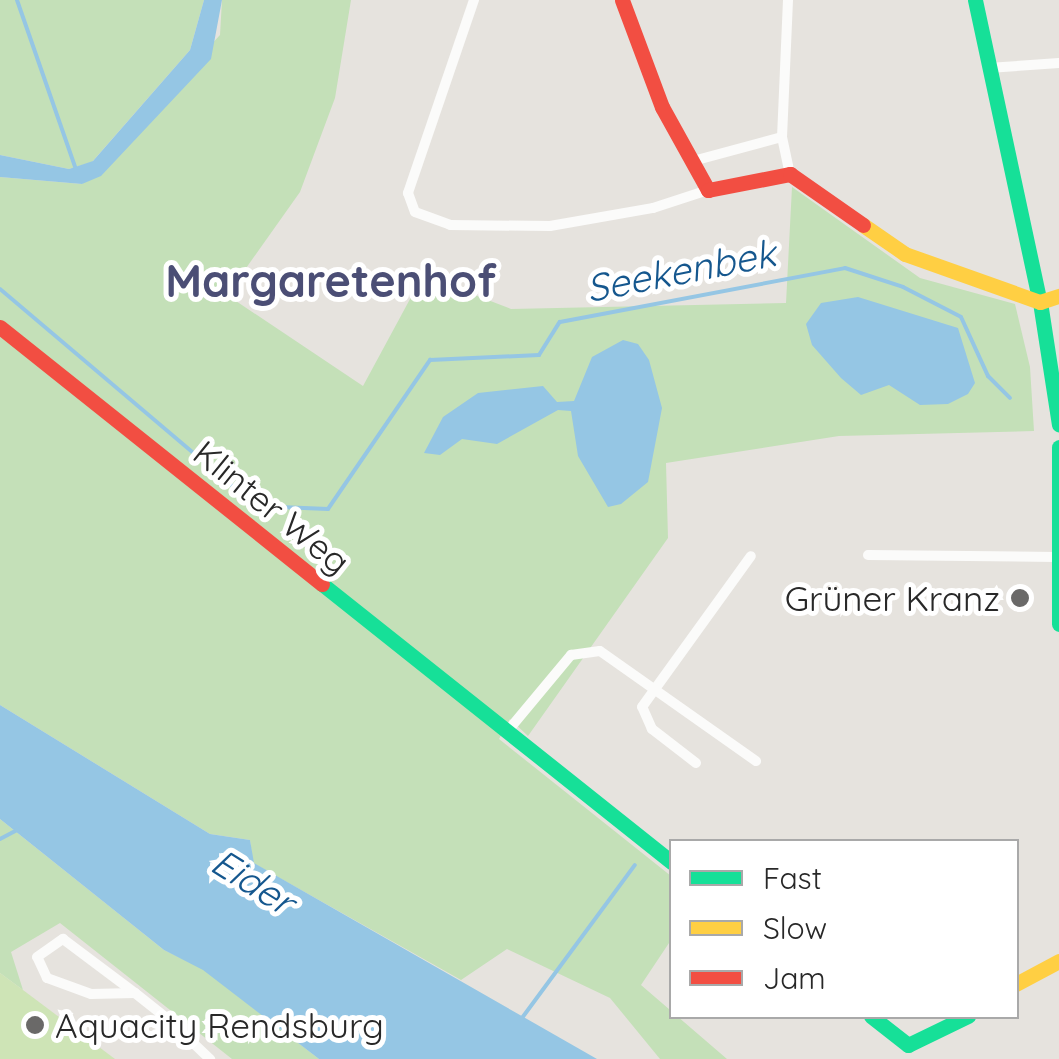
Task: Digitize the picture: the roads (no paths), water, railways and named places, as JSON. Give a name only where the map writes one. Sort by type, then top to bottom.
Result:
[{"type":"street","points":[[474,0],[408,203],[450,225],[550,226],[652,208],[708,190],[790,174]]},
{"type":"street","points":[[622,0],[662,108],[708,190]]},
{"type":"street","points":[[788,0],[782,137],[790,174],[906,254],[996,281],[1040,302],[1059,296]]},
{"type":"street","points":[[975,0],[1040,302],[1059,426]]},
{"type":"street","points":[[988,68],[1059,64]]},
{"type":"street","points":[[693,161],[782,137]]},
{"type":"street","name":"Klinter Weg","points":[[0,327],[505,734],[669,860]]},
{"type":"street","points":[[1059,447],[1059,624]]},
{"type":"street","points":[[868,555],[1058,558]]},
{"type":"street","points":[[696,763],[646,722],[642,707],[751,556]]},
{"type":"street","points":[[505,734],[571,655],[600,652],[657,686],[756,761]]},
{"type":"street","points":[[134,993],[91,994],[47,978],[37,957],[63,939],[134,993],[210,1059]]},
{"type":"street","points":[[1019,982],[1059,960]]},
{"type":"street","points":[[875,1019],[920,1050],[964,1019]]},
{"type":"water","points":[[204,0],[222,0],[211,59],[101,176],[82,184],[0,177],[0,155],[69,169],[93,161],[190,50]]},
{"type":"water","points":[[858,297],[958,328],[975,383],[968,394],[948,404],[920,405],[889,385],[861,395],[841,378],[812,345],[806,324],[821,303]]},
{"type":"water","points":[[623,340],[638,344],[649,360],[662,408],[648,482],[621,504],[608,507],[578,456],[571,411],[558,410],[497,444],[462,439],[440,455],[424,453],[443,417],[478,393],[543,386],[557,402],[574,401],[592,357]]},
{"type":"water","name":"Eider","points":[[0,705],[210,834],[250,840],[254,863],[597,1059],[319,1059],[203,970],[164,950],[0,819]]},
{"type":"waterway","points":[[17,0],[76,169]]},
{"type":"waterway","name":"Seekenbek","points":[[0,289],[256,506],[328,509],[430,360],[539,355],[560,322],[845,268],[903,287],[961,317],[988,376],[1010,398]]},
{"type":"waterway","points":[[0,839],[19,829]]},
{"type":"waterway","points":[[522,1018],[635,865]]},
{"type":"place","name":"Grüner Kranz","points":[[1020,598]]},
{"type":"place","name":"Aquacity Rendsburg","points":[[35,1025]]},
{"type":"district","name":"Margaretenhof","points":[[331,281]]}]
